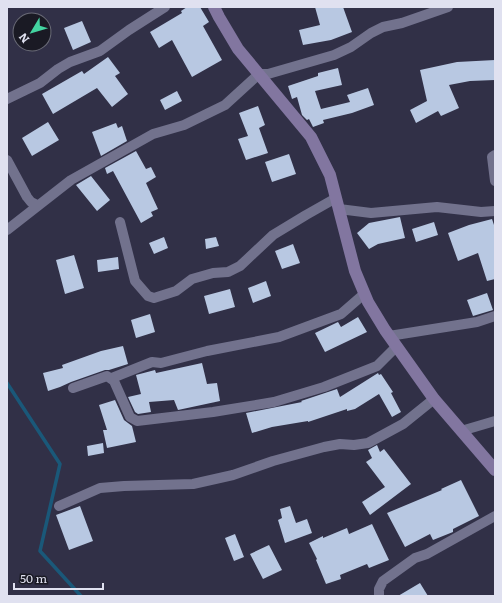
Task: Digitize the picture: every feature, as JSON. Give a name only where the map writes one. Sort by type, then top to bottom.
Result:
[{"type":"street","points":[[7,99],[40,83],[70,62],[100,51],[165,7]]},
{"type":"street","points":[[214,7],[238,49],[311,137],[330,175],[355,270],[368,302],[389,336],[434,399],[495,470]]},
{"type":"street","points":[[7,230],[37,205],[71,180],[153,134],[184,125],[225,105],[259,74],[268,74],[334,55],[351,47],[371,33],[384,27],[402,23],[448,7]]},
{"type":"street","points":[[495,155],[492,157],[495,181]]},
{"type":"street","points":[[7,160],[27,197],[31,202],[37,205]]},
{"type":"street","points":[[120,222],[129,252],[135,281],[148,296],[154,298],[176,291],[192,279],[213,273],[228,272],[240,266],[273,235],[306,215],[338,204],[371,213],[437,207],[481,212],[495,211]]},
{"type":"street","points":[[73,388],[107,376],[112,378],[152,362],[161,363],[279,337],[341,314],[364,294]]},
{"type":"street","points":[[389,336],[477,322],[495,316]]},
{"type":"street","points":[[112,378],[130,418],[137,421],[213,412],[274,402],[324,387],[377,366],[397,346]]},
{"type":"street","points":[[59,506],[100,488],[193,484],[233,476],[324,447],[340,444],[354,445],[368,443],[403,424],[434,399]]},
{"type":"street","points":[[461,431],[495,421]]},
{"type":"street","points":[[379,596],[379,589],[383,581],[415,558],[427,554],[495,516]]},
{"type":"building","points":[[187,7],[200,7],[209,22],[203,26],[222,60],[192,77],[172,40],[159,48],[150,32],[182,13],[181,11]]},
{"type":"building","points":[[315,7],[343,7],[352,32],[331,40],[303,45],[299,30],[320,25]]},
{"type":"building","points":[[82,21],[91,42],[73,50],[64,28]]},
{"type":"building","points":[[108,57],[120,73],[115,76],[128,94],[112,107],[97,88],[53,114],[42,94],[82,71],[84,74]]},
{"type":"building","points":[[495,60],[495,80],[470,81],[449,85],[459,108],[441,116],[438,111],[416,123],[410,110],[427,101],[420,70],[457,62]]},
{"type":"building","points":[[338,68],[342,85],[315,91],[321,109],[350,102],[347,95],[368,88],[374,105],[352,113],[323,120],[324,123],[313,127],[309,119],[307,120],[302,115],[297,97],[292,99],[288,86],[318,76],[318,73]]},
{"type":"building","points":[[177,91],[182,101],[165,110],[160,100]]},
{"type":"building","points":[[258,106],[265,125],[259,128],[268,153],[246,160],[238,139],[248,136],[239,113]]},
{"type":"building","points":[[48,122],[59,140],[32,156],[22,138]]},
{"type":"building","points":[[116,123],[118,128],[122,126],[127,141],[101,156],[92,132]]},
{"type":"building","points":[[136,151],[146,169],[151,167],[156,177],[146,183],[158,209],[151,212],[153,216],[141,223],[113,171],[107,174],[105,168]]},
{"type":"building","points":[[289,154],[296,174],[272,182],[265,162]]},
{"type":"building","points":[[91,176],[110,200],[97,211],[76,185]]},
{"type":"building","points":[[400,217],[405,238],[378,244],[369,249],[357,233],[369,223]]},
{"type":"building","points":[[492,219],[495,228],[495,279],[487,281],[478,253],[458,261],[448,233],[469,225]]},
{"type":"building","points":[[434,222],[438,235],[416,242],[412,229]]},
{"type":"building","points":[[164,237],[168,248],[154,254],[149,243]]},
{"type":"building","points":[[216,237],[219,246],[206,249],[205,239]]},
{"type":"building","points":[[293,244],[300,263],[282,269],[275,251]]},
{"type":"building","points":[[74,255],[84,288],[65,294],[56,260]]},
{"type":"building","points":[[118,257],[119,269],[98,272],[97,260]]},
{"type":"building","points":[[266,281],[271,296],[253,303],[248,288]]},
{"type":"building","points":[[230,289],[235,307],[209,314],[204,296]]},
{"type":"building","points":[[487,293],[493,310],[473,316],[467,300]]},
{"type":"building","points":[[150,314],[155,332],[136,338],[131,320]]},
{"type":"building","points":[[358,317],[367,332],[325,352],[315,333],[338,322],[341,327]]},
{"type":"building","points":[[123,346],[128,364],[105,370],[48,391],[43,373],[63,368],[62,365],[101,351]]},
{"type":"building","points":[[202,363],[207,384],[217,383],[220,401],[178,410],[174,400],[149,402],[151,412],[138,414],[135,412],[128,397],[141,394],[136,375],[155,370],[156,373]]},
{"type":"building","points":[[378,373],[379,375],[381,374],[393,392],[391,393],[401,412],[392,417],[379,394],[355,409],[347,411],[347,409],[308,422],[272,427],[252,433],[246,413],[302,402],[301,401],[337,389],[340,397]]},
{"type":"building","points":[[115,400],[124,420],[132,426],[136,442],[107,448],[103,430],[107,430],[99,405]]},
{"type":"building","points":[[103,443],[104,453],[88,456],[87,446]]},
{"type":"building","points":[[377,445],[380,452],[384,449],[411,484],[370,515],[362,502],[385,487],[366,462],[372,458],[368,450]]},
{"type":"building","points":[[461,480],[479,516],[453,529],[453,532],[433,540],[430,534],[405,547],[387,513],[442,490],[441,489]]},
{"type":"building","points":[[80,506],[93,541],[69,550],[56,515]]},
{"type":"building","points":[[290,506],[296,523],[307,519],[312,533],[285,543],[278,520],[282,518],[280,509]]},
{"type":"building","points":[[372,524],[389,560],[369,568],[367,564],[340,575],[341,579],[326,584],[316,560],[317,559],[309,543],[323,536],[323,538],[347,528],[349,534]]},
{"type":"building","points":[[235,534],[244,557],[234,561],[225,538]]},
{"type":"building","points":[[269,545],[282,570],[263,579],[250,554]]},
{"type":"building","points":[[420,583],[428,596],[398,596]]},
{"type":"waterway","points":[[7,383],[60,464],[40,551],[81,596]]}]
